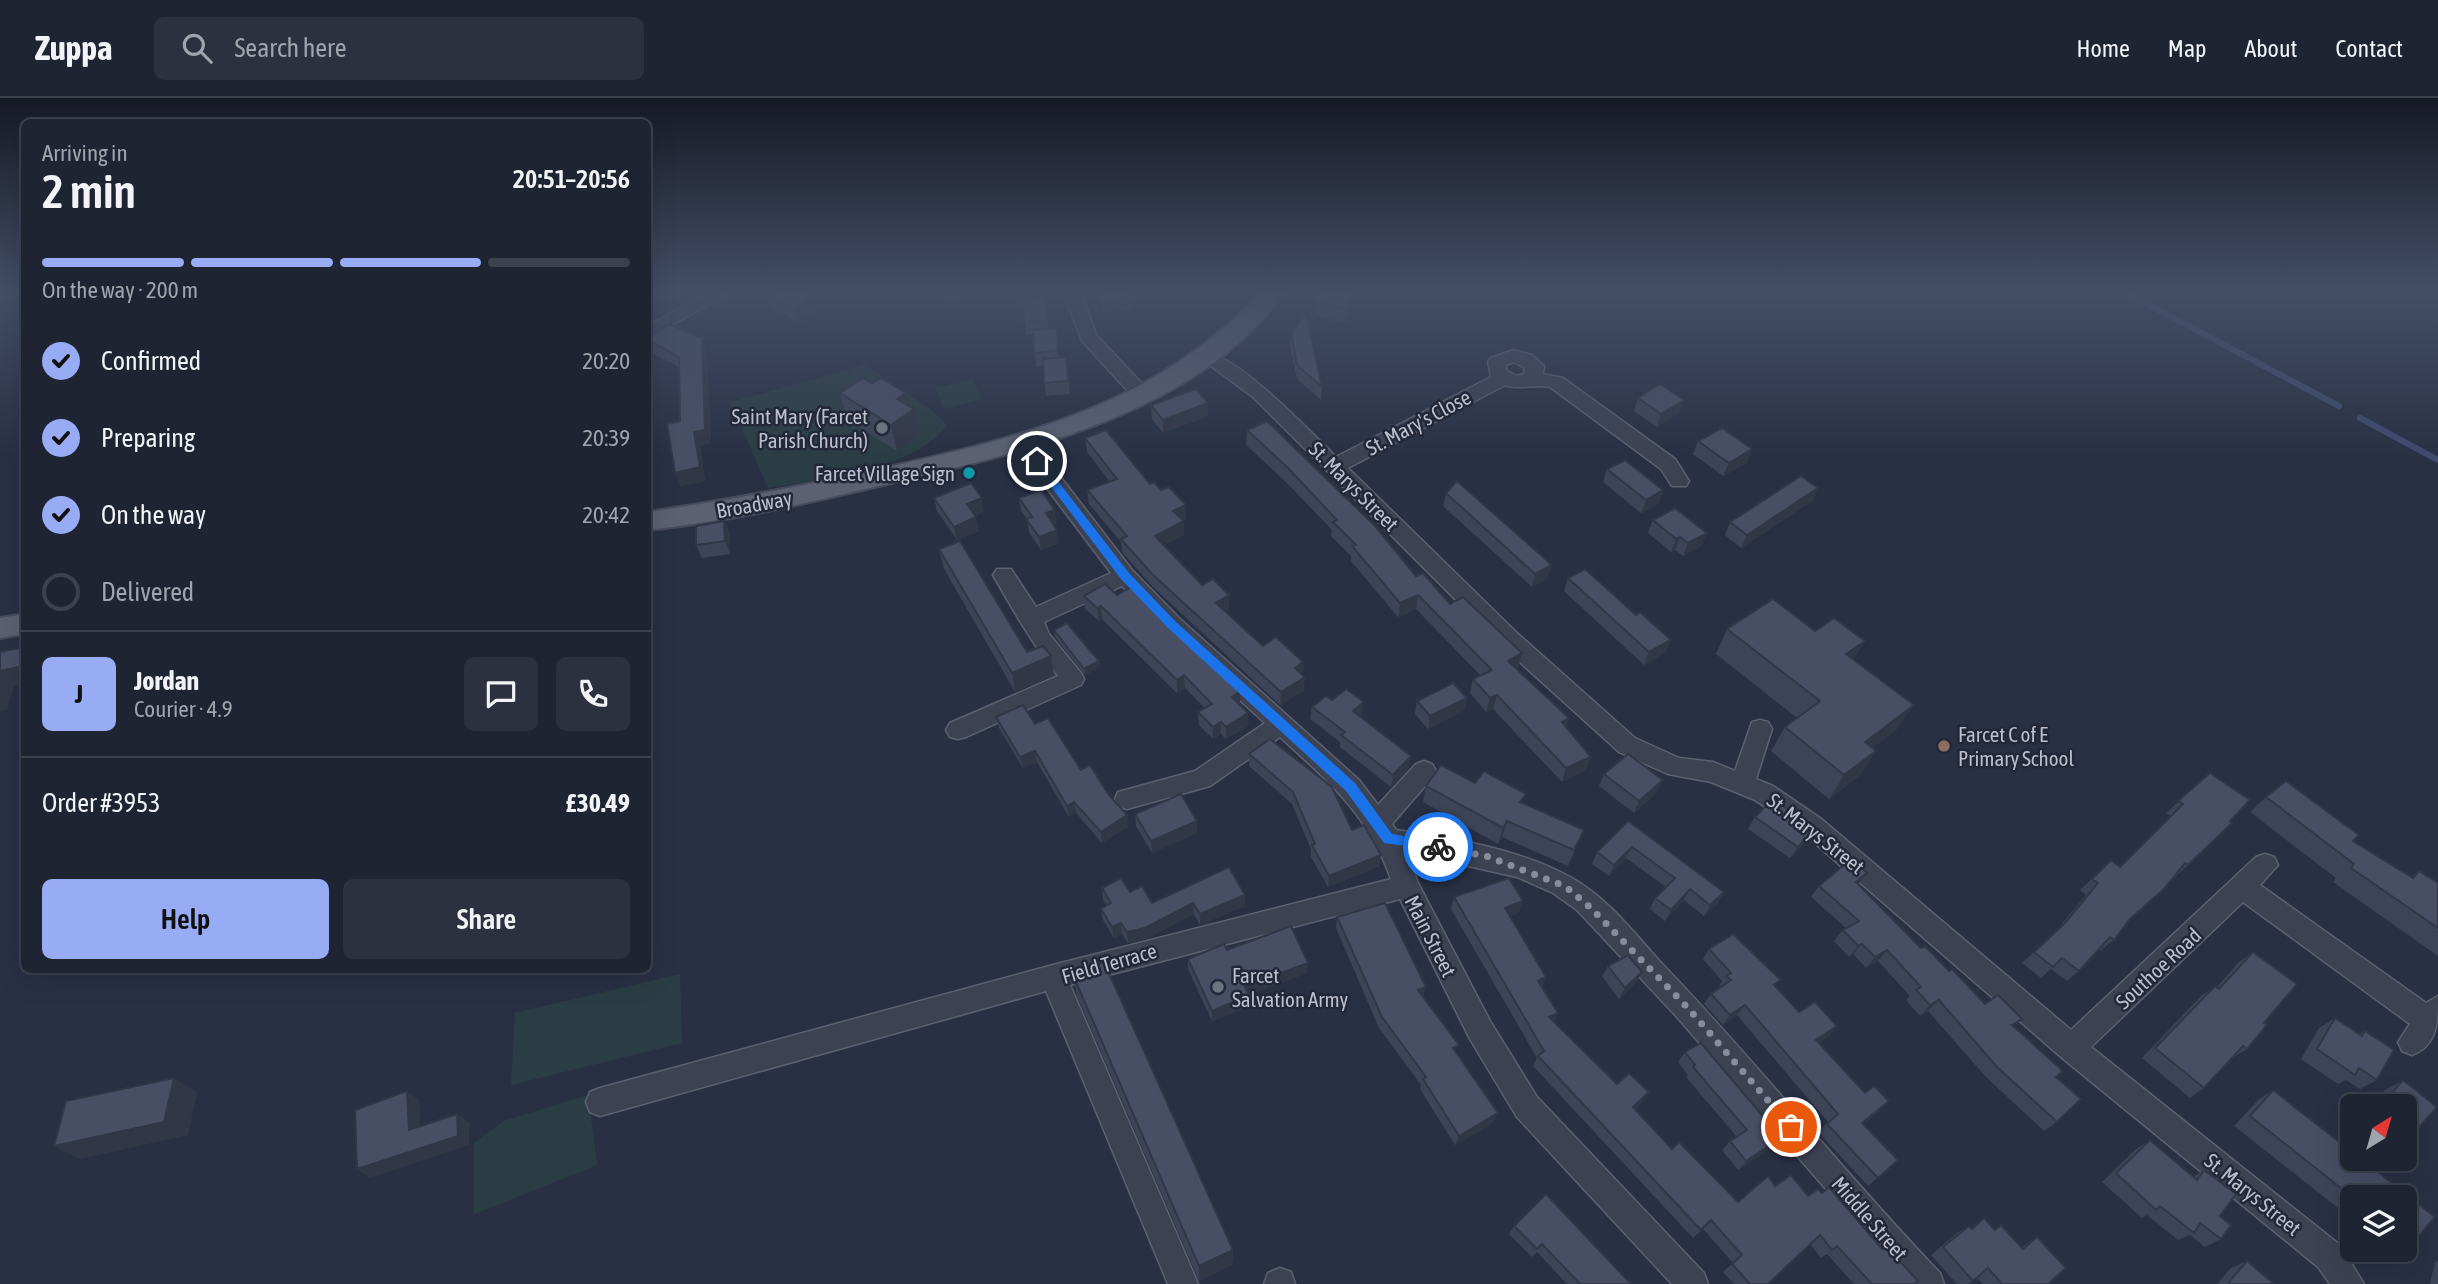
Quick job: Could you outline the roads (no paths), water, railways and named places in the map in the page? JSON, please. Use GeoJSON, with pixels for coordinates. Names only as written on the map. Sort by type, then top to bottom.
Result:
{"type":"FeatureCollection","features":[{"type":"Feature","properties":{"kind":"main road","name":"Broadway"},"geometry":{"type":"LineString","coordinates":[[651,521],[768,503],[1022,441],[1143,396],[1209,357],[1221,346]]}},
{"type":"Feature","properties":{"kind":"main road"},"geometry":{"type":"LineString","coordinates":[[0,628],[21,624]]}},
{"type":"Feature","properties":{"kind":"street"},"geometry":{"type":"LineString","coordinates":[[1097,346],[1143,396]]}},
{"type":"Feature","properties":{"kind":"street","name":"St. Mary's Close"},"geometry":{"type":"LineString","coordinates":[[1333,467],[1503,378],[1495,366],[1501,359],[1513,356],[1531,362],[1537,370],[1533,378],[1556,382],[1668,464],[1679,481]]}},
{"type":"Feature","properties":{"kind":"street","name":"St. Marys Street"},"geometry":{"type":"LineString","coordinates":[[1209,357],[1260,393],[1287,434],[1333,467],[1509,639],[1627,745],[1676,767],[1713,772],[1744,784],[1764,793],[1811,825],[2071,1048],[2329,1256],[2349,1284]]}},
{"type":"Feature","properties":{"kind":"street","name":"Main Street"},"geometry":{"type":"LineString","coordinates":[[1022,441],[1125,576],[1172,625],[1351,787],[1383,830],[1406,886],[1480,1030],[1527,1107],[1693,1284]]}},
{"type":"Feature","properties":{"kind":"street"},"geometry":{"type":"LineString","coordinates":[[958,730],[1073,679],[1040,638],[1032,618],[1004,575]]}},
{"type":"Feature","properties":{"kind":"street"},"geometry":{"type":"LineString","coordinates":[[1032,618],[1125,576]]}},
{"type":"Feature","properties":{"kind":"street"},"geometry":{"type":"LineString","coordinates":[[1127,799],[1202,779],[1281,724]]}},
{"type":"Feature","properties":{"kind":"street"},"geometry":{"type":"LineString","coordinates":[[1744,784],[1760,729]]}},
{"type":"Feature","properties":{"kind":"street"},"geometry":{"type":"LineString","coordinates":[[1383,830],[1424,771]]}},
{"type":"Feature","properties":{"kind":"street","name":"Middle Street"},"geometry":{"type":"LineString","coordinates":[[1383,830],[1486,856],[1530,870],[1565,886],[1591,908],[1687,1007],[1929,1284]]}},
{"type":"Feature","properties":{"kind":"street","name":"Southoe Road"},"geometry":{"type":"LineString","coordinates":[[2071,1048],[2265,865]]}},
{"type":"Feature","properties":{"kind":"street","name":"Field Terrace"},"geometry":{"type":"LineString","coordinates":[[1183,1284],[1053,977],[1406,886]]}},
{"type":"Feature","properties":{"kind":"street"},"geometry":{"type":"LineString","coordinates":[[2244,887],[2426,1024]]}},
{"type":"Feature","properties":{"kind":"street"},"geometry":{"type":"LineString","coordinates":[[600,1102],[1053,977]]}},
{"type":"Feature","properties":{"kind":"waterway"},"geometry":{"type":"LineString","coordinates":[[2227,346],[2339,406]]}},
{"type":"Feature","properties":{"kind":"waterway"},"geometry":{"type":"LineString","coordinates":[[2360,418],[2438,460]]}},
{"type":"Feature","properties":{"kind":"place","name":"Saint Mary (Farcet Parish Church)"},"geometry":{"type":"Point","coordinates":[882,428]}},
{"type":"Feature","properties":{"kind":"place","name":"Farcet Village Sign"},"geometry":{"type":"Point","coordinates":[969,473]}},
{"type":"Feature","properties":{"kind":"place","name":"Farcet C of E Primary School"},"geometry":{"type":"Point","coordinates":[1944,746]}},
{"type":"Feature","properties":{"kind":"place","name":"Farcet Salvation Army"},"geometry":{"type":"Point","coordinates":[1218,987]}}]}
